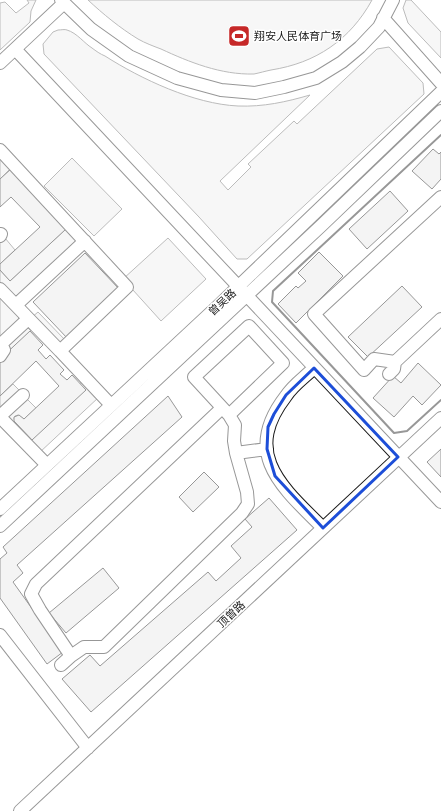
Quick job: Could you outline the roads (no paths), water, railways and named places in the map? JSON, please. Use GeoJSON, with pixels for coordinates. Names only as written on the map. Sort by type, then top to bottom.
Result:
{"type":"FeatureCollection","features":[{"type":"Feature","properties":{"kind":"street"},"geometry":{"type":"LineString","coordinates":[[0,63],[63,2],[91,29],[129,56],[177,78],[221,90],[255,93],[284,88],[316,78],[342,62],[360,48],[379,27],[393,0]]}},
{"type":"Feature","properties":{"kind":"street"},"geometry":{"type":"LineString","coordinates":[[383,18],[441,83]]}},
{"type":"Feature","properties":{"kind":"street"},"geometry":{"type":"LineString","coordinates":[[15,49],[441,502]]}},
{"type":"Feature","properties":{"kind":"street","name":"曾吴路"},"geometry":{"type":"LineString","coordinates":[[0,526],[242,291],[441,92]]}},
{"type":"Feature","properties":{"kind":"street","name":"曾吴路"},"geometry":{"type":"LineString","coordinates":[[0,509],[111,405],[242,291],[441,111]]}},
{"type":"Feature","properties":{"kind":"street"},"geometry":{"type":"LineString","coordinates":[[0,150],[127,287],[60,351]]}},
{"type":"Feature","properties":{"kind":"street"},"geometry":{"type":"LineString","coordinates":[[395,362],[374,359],[364,370],[314,314],[441,197]]}},
{"type":"Feature","properties":{"kind":"street"},"geometry":{"type":"LineString","coordinates":[[16,305],[85,241]]}},
{"type":"Feature","properties":{"kind":"street"},"geometry":{"type":"LineString","coordinates":[[0,289],[111,405]]}},
{"type":"Feature","properties":{"kind":"street"},"geometry":{"type":"LineString","coordinates":[[0,348],[28,319]]}},
{"type":"Feature","properties":{"kind":"street"},"geometry":{"type":"LineString","coordinates":[[389,374],[394,369],[395,362],[441,319]]}},
{"type":"Feature","properties":{"kind":"street"},"geometry":{"type":"LineString","coordinates":[[60,665],[70,656],[84,648],[104,647],[242,512],[248,504],[234,441],[235,425],[225,411],[194,377],[249,326],[283,363],[225,411],[36,584],[31,594],[70,656]]}},
{"type":"Feature","properties":{"kind":"street"},"geometry":{"type":"LineString","coordinates":[[314,368],[286,395],[274,414],[268,427],[266,438],[267,457],[275,476],[287,491],[323,528]]}},
{"type":"Feature","properties":{"kind":"street"},"geometry":{"type":"LineString","coordinates":[[23,395],[0,416],[47,465]]}},
{"type":"Feature","properties":{"kind":"street","name":"顶曾路"},"geometry":{"type":"LineString","coordinates":[[20,811],[441,418]]}},
{"type":"Feature","properties":{"kind":"street"},"geometry":{"type":"LineString","coordinates":[[236,453],[267,449]]}},
{"type":"Feature","properties":{"kind":"street"},"geometry":{"type":"LineString","coordinates":[[0,635],[88,748]]}},
{"type":"Feature","properties":{"kind":"place","name":"翔安人民体育广场"},"geometry":{"type":"Point","coordinates":[239,36]}}]}
